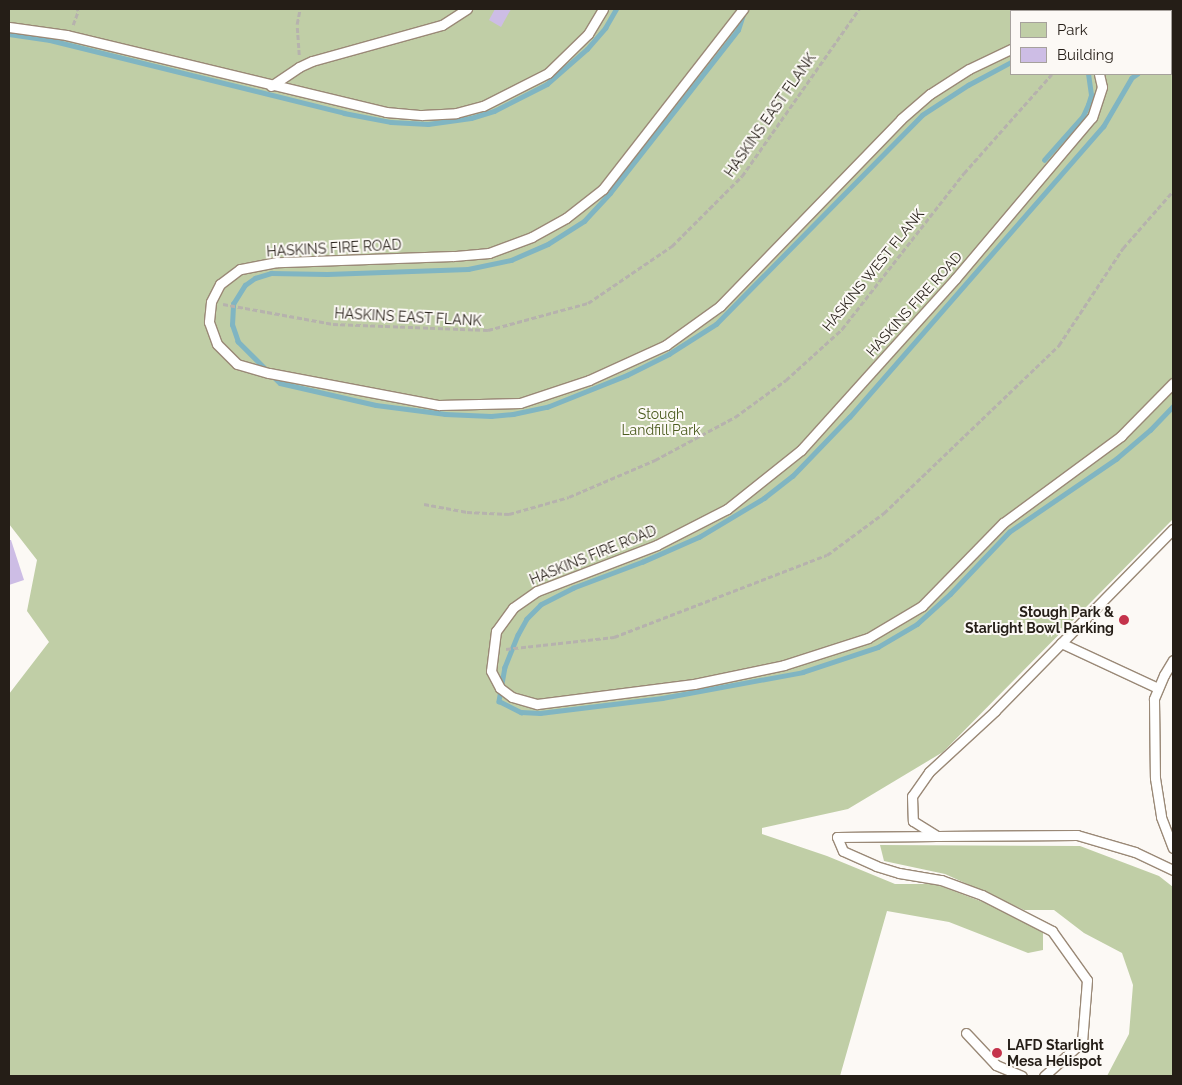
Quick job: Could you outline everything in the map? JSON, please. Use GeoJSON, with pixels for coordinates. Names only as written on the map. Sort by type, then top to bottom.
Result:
{"type":"FeatureCollection","features":[{"type":"Feature","properties":{"kind":"lane"},"geometry":{"type":"LineString","coordinates":[[271,86],[299,66],[442,25],[467,9]]}},
{"type":"Feature","properties":{"kind":"lane"},"geometry":{"type":"LineString","coordinates":[[9,27],[27,28],[71,36],[271,86],[386,112],[422,115],[456,113],[499,99],[548,73],[588,34],[603,9]]}},
{"type":"Feature","properties":{"kind":"lane","name":"HASKINS FIRE ROAD"},"geometry":{"type":"LineString","coordinates":[[211,302],[220,284],[240,270],[276,262],[489,253],[532,237],[566,218],[603,188],[743,9]]}},
{"type":"Feature","properties":{"kind":"lane"},"geometry":{"type":"LineString","coordinates":[[211,302],[209,322],[217,344],[237,364],[269,373],[439,405],[520,403],[590,380],[666,345],[720,306],[901,119],[938,89],[969,70],[1010,50]]}},
{"type":"Feature","properties":{"kind":"lane","name":"HASKINS FIRE ROAD"},"geometry":{"type":"LineString","coordinates":[[1099,75],[1102,87],[1092,117],[955,279],[801,450],[727,509],[656,545],[537,591],[513,608],[496,631],[492,650],[491,671],[500,688],[512,697],[537,704],[694,684],[784,665],[868,638],[922,606],[1003,523],[1121,436],[1173,383]]}},
{"type":"Feature","properties":{"kind":"lane"},"geometry":{"type":"LineString","coordinates":[[937,836],[913,821],[912,796],[929,772],[1061,643],[1173,529]]}},
{"type":"Feature","properties":{"kind":"lane"},"geometry":{"type":"LineString","coordinates":[[1166,536],[1173,544]]}},
{"type":"Feature","properties":{"kind":"lane"},"geometry":{"type":"LineString","coordinates":[[1061,643],[1158,688]]}},
{"type":"Feature","properties":{"kind":"lane"},"geometry":{"type":"LineString","coordinates":[[1172,843],[1161,817],[1155,778],[1154,699],[1173,660]]}},
{"type":"Feature","properties":{"kind":"lane"},"geometry":{"type":"LineString","coordinates":[[1044,1076],[1082,1042],[1087,980],[1052,931],[982,896],[941,880],[899,873],[876,866],[843,851],[837,837],[1077,835],[1135,852],[1173,870]]}},
{"type":"Feature","properties":{"kind":"lane"},"geometry":{"type":"LineString","coordinates":[[966,1033],[996,1065],[1022,1076]]}},
{"type":"Feature","properties":{"kind":"path"},"geometry":{"type":"LineString","coordinates":[[71,36],[77,9]]}},
{"type":"Feature","properties":{"kind":"path"},"geometry":{"type":"LineString","coordinates":[[299,66],[297,24],[300,9]]}},
{"type":"Feature","properties":{"kind":"path","name":"HASKINS EAST FLANK"},"geometry":{"type":"LineString","coordinates":[[211,302],[333,324],[488,330],[588,304],[672,246],[742,176],[859,9]]}},
{"type":"Feature","properties":{"kind":"path","name":"HASKINS WEST FLANK"},"geometry":{"type":"LineString","coordinates":[[424,504],[467,512],[509,514],[569,497],[655,460],[735,417],[786,380],[842,328],[964,173],[1051,75]]}},
{"type":"Feature","properties":{"kind":"path"},"geometry":{"type":"LineString","coordinates":[[492,650],[614,637],[827,554],[884,513],[1059,345],[1123,248],[1173,191]]}},
{"type":"Feature","properties":{"kind":"green space","name":"Stough Landfill Park"},"geometry":{"type":"Polygon","coordinates":[[[9,9],[1173,9],[1173,519],[943,752],[848,809],[762,828],[762,834],[827,856],[895,884],[935,884],[991,905],[1043,932],[1043,950],[1028,953],[949,922],[887,911],[840,1076],[9,1076],[9,694],[49,642],[27,611],[37,560],[9,524],[9,9]]]}},
{"type":"Feature","properties":{"kind":"green space"},"geometry":{"type":"Polygon","coordinates":[[[880,845],[1080,846],[1159,876],[1173,887],[1173,1076],[1107,1076],[1129,1034],[1133,985],[1122,953],[1084,933],[1054,910],[1024,910],[945,874],[884,861],[880,845]]]}},
{"type":"Feature","properties":{"kind":"building"},"geometry":{"type":"Polygon","coordinates":[[[495,9],[511,9],[501,27],[489,20],[495,9]]]}},
{"type":"Feature","properties":{"kind":"building"},"geometry":{"type":"Polygon","coordinates":[[[9,540],[11,540],[24,580],[9,585],[9,540]]]}},
{"type":"Feature","properties":{"kind":"waterway"},"geometry":{"type":"LineString","coordinates":[[9,34],[50,40],[344,113],[391,122],[428,124],[471,118],[494,111],[547,84],[587,49],[605,28],[616,9]]}},
{"type":"Feature","properties":{"kind":"waterway"},"geometry":{"type":"LineString","coordinates":[[266,370],[238,342],[232,325],[233,304],[245,285],[255,278],[271,273],[327,274],[468,269],[511,260],[548,244],[584,221],[610,193],[738,30],[744,11]]}},
{"type":"Feature","properties":{"kind":"waterway"},"geometry":{"type":"LineString","coordinates":[[1172,23],[1173,27]]}},
{"type":"Feature","properties":{"kind":"waterway"},"geometry":{"type":"LineString","coordinates":[[272,375],[280,383],[376,405],[445,414],[491,416],[513,414],[547,407],[627,375],[669,354],[716,324],[922,115],[968,85],[1010,63]]}},
{"type":"Feature","properties":{"kind":"waterway"},"geometry":{"type":"LineString","coordinates":[[1044,160],[1083,116],[1091,95],[1088,75]]}},
{"type":"Feature","properties":{"kind":"waterway"},"geometry":{"type":"LineString","coordinates":[[1136,75],[1132,78],[1104,126],[850,417],[793,476],[765,498],[700,537],[643,562],[574,588],[541,605],[527,619],[518,635],[505,667],[499,701],[521,712],[540,713],[662,698],[803,672],[878,647],[917,624],[950,594],[1009,532],[1116,459],[1150,430],[1173,406]]}},
{"type":"Feature","properties":{"kind":"place","name":"Stough Park & Starlight Bowl Parking"},"geometry":{"type":"Point","coordinates":[1124,620]}},
{"type":"Feature","properties":{"kind":"place","name":"LAFD Starlight Mesa Helispot"},"geometry":{"type":"Point","coordinates":[997,1053]}}]}
